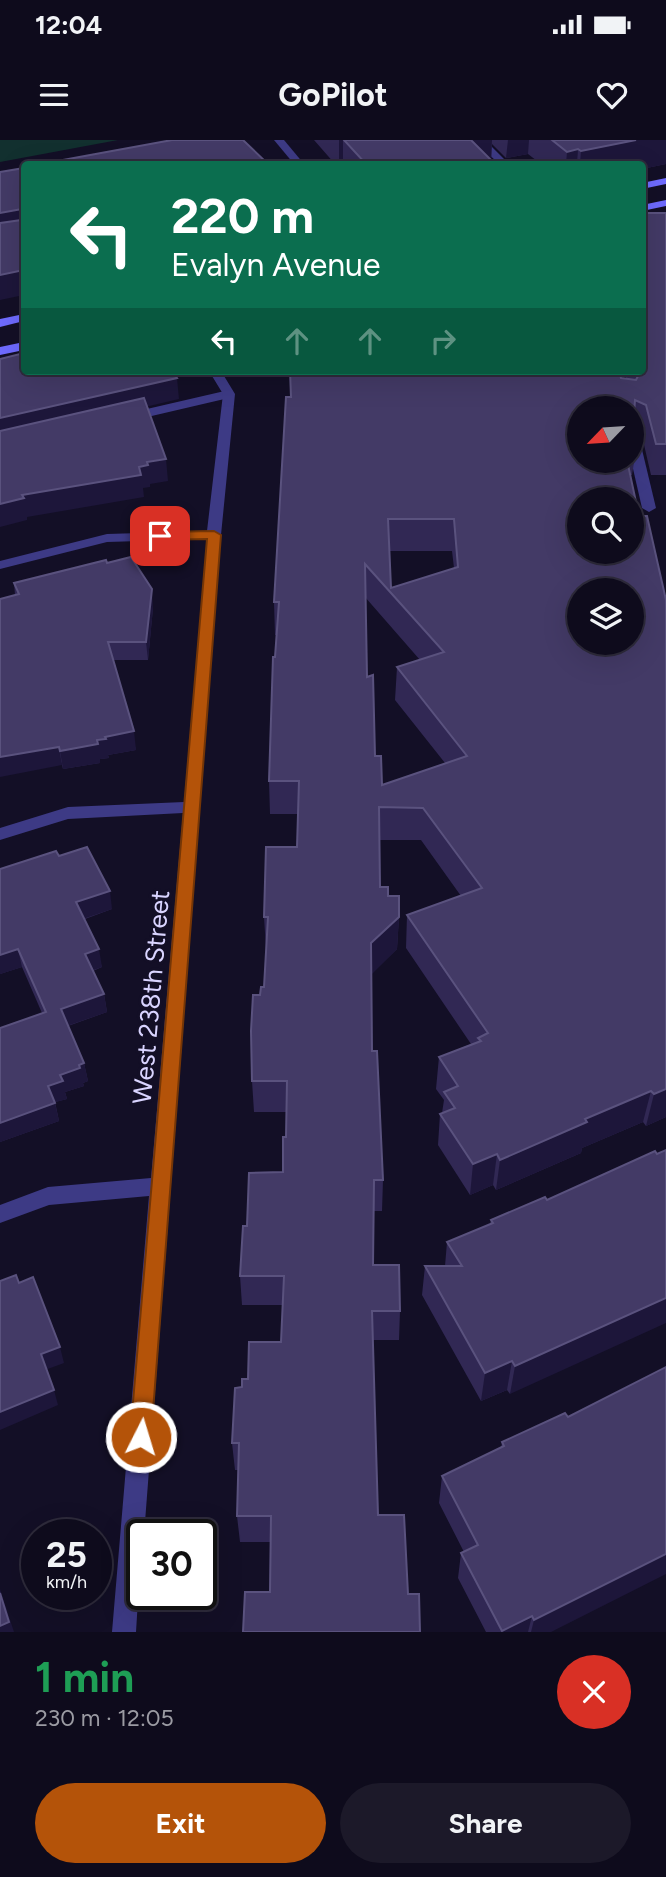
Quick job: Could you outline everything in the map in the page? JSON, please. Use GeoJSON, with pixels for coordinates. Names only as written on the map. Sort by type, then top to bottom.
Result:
{"type":"FeatureCollection","features":[{"type":"Feature","properties":{"kind":"main road"},"geometry":{"type":"LineString","coordinates":[[646,185],[666,181]]}},
{"type":"Feature","properties":{"kind":"main road"},"geometry":{"type":"LineString","coordinates":[[646,207],[666,203]]}},
{"type":"Feature","properties":{"kind":"main road"},"geometry":{"type":"LineString","coordinates":[[0,323],[21,319]]}},
{"type":"Feature","properties":{"kind":"main road"},"geometry":{"type":"LineString","coordinates":[[0,351],[21,347]]}},
{"type":"Feature","properties":{"kind":"street"},"geometry":{"type":"LineString","coordinates":[[279,140],[296,161]]}},
{"type":"Feature","properties":{"kind":"street"},"geometry":{"type":"LineString","coordinates":[[479,140],[501,161]]}},
{"type":"Feature","properties":{"kind":"street"},"geometry":{"type":"LineString","coordinates":[[108,422],[229,394],[217,375]]}},
{"type":"Feature","properties":{"kind":"street","name":"West 238th Street"},"geometry":{"type":"LineString","coordinates":[[124,1632],[214,535],[229,394]]}},
{"type":"Feature","properties":{"kind":"street"},"geometry":{"type":"LineString","coordinates":[[641,473],[649,508]]}},
{"type":"Feature","properties":{"kind":"street"},"geometry":{"type":"LineString","coordinates":[[0,565],[107,538],[214,535]]}},
{"type":"Feature","properties":{"kind":"street"},"geometry":{"type":"LineString","coordinates":[[0,834],[68,813],[192,807]]}},
{"type":"Feature","properties":{"kind":"street"},"geometry":{"type":"LineString","coordinates":[[0,1214],[48,1196],[162,1186]]}},
{"type":"Feature","properties":{"kind":"green space"},"geometry":{"type":"Polygon","coordinates":[[[0,140],[118,140],[0,162],[0,140]]]}},
{"type":"Feature","properties":{"kind":"building"},"geometry":{"type":"Polygon","coordinates":[[[172,140],[243,140],[265,161],[57,161],[172,140]]]}},
{"type":"Feature","properties":{"kind":"building"},"geometry":{"type":"Polygon","coordinates":[[[344,140],[471,140],[491,160],[484,161],[363,161],[344,140]]]}},
{"type":"Feature","properties":{"kind":"building"},"geometry":{"type":"Polygon","coordinates":[[[552,140],[636,140],[567,152],[552,140]]]}},
{"type":"Feature","properties":{"kind":"building"},"geometry":{"type":"Polygon","coordinates":[[[21,168],[21,209],[0,213],[0,172],[21,168]]]}},
{"type":"Feature","properties":{"kind":"building"},"geometry":{"type":"Polygon","coordinates":[[[646,213],[666,213],[666,444],[656,444],[644,396],[567,396],[567,473],[630,473],[633,487],[567,487],[567,564],[644,564],[644,516],[647,516],[666,600],[666,1089],[654,1094],[651,1091],[585,1119],[587,1122],[500,1160],[497,1154],[473,1164],[440,1114],[455,1108],[444,1092],[458,1086],[439,1057],[481,1041],[478,1038],[488,1033],[407,915],[482,888],[423,808],[379,807],[380,887],[388,887],[388,896],[399,896],[399,917],[371,943],[372,1051],[377,1051],[383,1180],[374,1180],[373,1265],[399,1265],[400,1311],[372,1311],[378,1515],[404,1515],[408,1594],[419,1594],[420,1632],[243,1632],[245,1592],[270,1592],[271,1516],[237,1516],[239,1443],[232,1443],[235,1388],[242,1387],[242,1379],[248,1379],[249,1342],[281,1342],[284,1276],[240,1276],[243,1226],[247,1226],[249,1173],[283,1172],[283,1137],[286,1137],[287,1081],[252,1081],[251,1031],[253,995],[260,995],[261,987],[264,987],[268,917],[264,917],[266,847],[297,847],[299,781],[269,781],[273,657],[279,602],[274,602],[286,397],[291,397],[290,375],[620,375],[621,378],[636,380],[638,375],[646,375],[646,213]],[[388,519],[391,588],[458,567],[454,519],[388,519]],[[365,564],[367,677],[373,675],[375,756],[381,756],[382,785],[467,756],[397,667],[444,652],[365,564]]]}},
{"type":"Feature","properties":{"kind":"building"},"geometry":{"type":"Polygon","coordinates":[[[21,220],[21,271],[0,275],[0,223],[21,220]]]}},
{"type":"Feature","properties":{"kind":"building"},"geometry":{"type":"Polygon","coordinates":[[[21,354],[21,375],[175,375],[177,378],[0,418],[0,359],[21,354]]]}},
{"type":"Feature","properties":{"kind":"building"},"geometry":{"type":"Polygon","coordinates":[[[144,398],[166,459],[147,462],[148,465],[139,467],[141,475],[22,495],[24,498],[0,504],[0,431],[144,398]]]}},
{"type":"Feature","properties":{"kind":"building"},"geometry":{"type":"Polygon","coordinates":[[[131,557],[152,589],[146,642],[108,642],[134,731],[105,737],[106,739],[97,740],[98,744],[60,751],[59,747],[0,757],[0,599],[19,594],[14,583],[106,560],[107,563],[131,557]]]}},
{"type":"Feature","properties":{"kind":"building"},"geometry":{"type":"Polygon","coordinates":[[[87,847],[110,891],[76,902],[99,949],[85,954],[104,994],[61,1009],[84,1063],[79,1065],[80,1068],[60,1075],[63,1081],[48,1086],[55,1103],[0,1123],[0,1028],[46,1012],[18,949],[0,955],[0,869],[56,851],[59,856],[87,847]]]}},
{"type":"Feature","properties":{"kind":"building"},"geometry":{"type":"Polygon","coordinates":[[[666,1150],[666,1298],[515,1366],[512,1361],[485,1373],[425,1266],[462,1266],[447,1242],[545,1197],[547,1200],[655,1151],[657,1154],[666,1150]]]}},
{"type":"Feature","properties":{"kind":"building"},"geometry":{"type":"Polygon","coordinates":[[[16,1275],[19,1283],[33,1277],[60,1347],[41,1354],[54,1390],[0,1412],[0,1281],[16,1275]]]}},
{"type":"Feature","properties":{"kind":"building"},"geometry":{"type":"Polygon","coordinates":[[[666,1367],[666,1554],[534,1620],[532,1616],[502,1631],[461,1553],[478,1545],[442,1476],[504,1446],[502,1442],[565,1413],[568,1417],[666,1367]]]}},
{"type":"Feature","properties":{"kind":"building"},"geometry":{"type":"Polygon","coordinates":[[[0,1593],[9,1622],[0,1626],[0,1593]]]}},
{"type":"Feature","properties":{"kind":"route"},"geometry":{"type":"LineString","coordinates":[[141,1437],[214,535],[160,536]]}}]}
